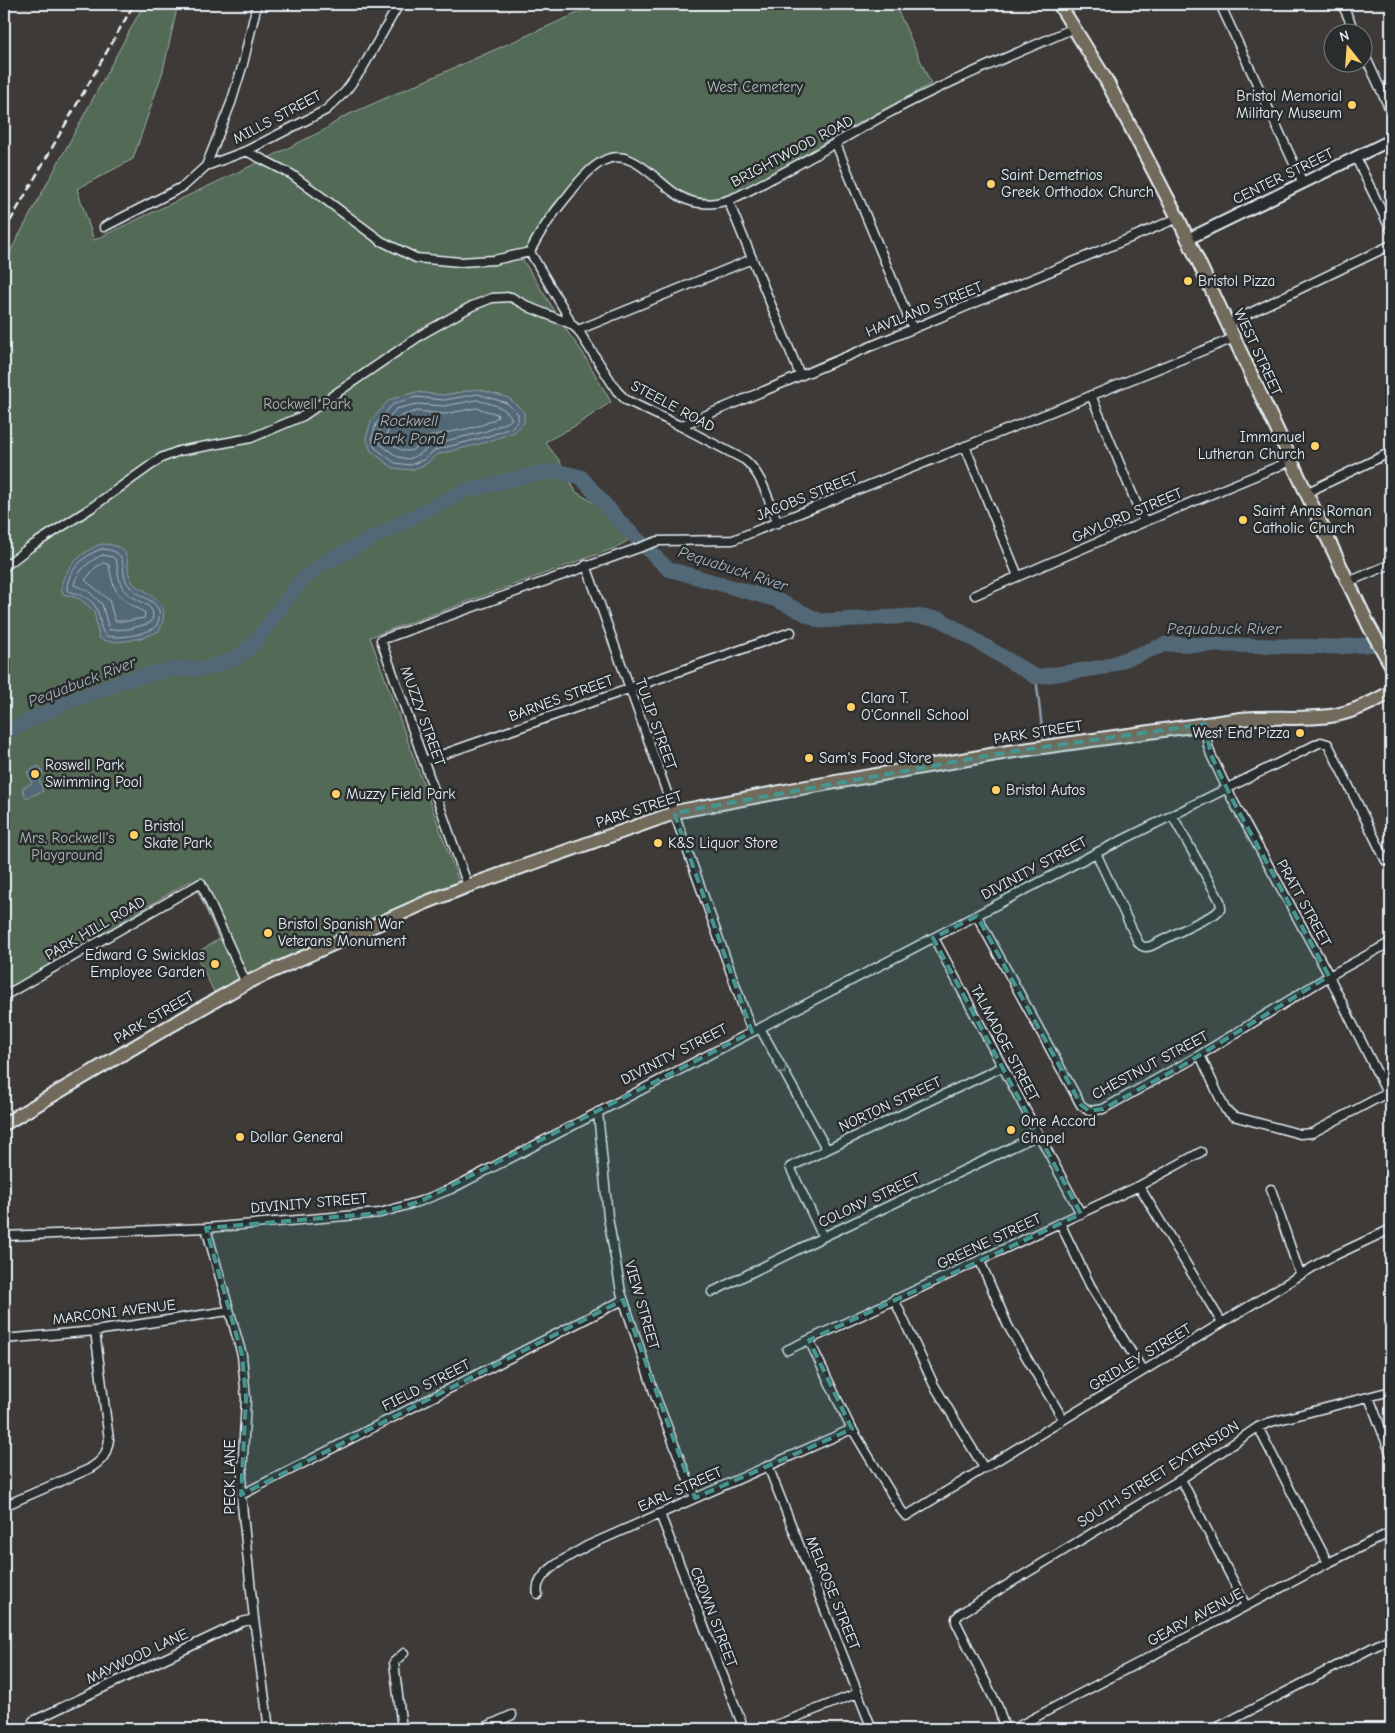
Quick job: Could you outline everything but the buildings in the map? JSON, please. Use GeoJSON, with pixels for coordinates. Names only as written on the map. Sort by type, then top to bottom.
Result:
{"type":"FeatureCollection","features":[{"type":"Feature","properties":{"kind":"main road","name":"WEST STREET"},"geometry":{"type":"LineString","coordinates":[[1059,4],[1106,80],[1178,218],[1348,582],[1391,665]]}},
{"type":"Feature","properties":{"kind":"main road","name":"PARK STREET"},"geometry":{"type":"LineString","coordinates":[[4,1124],[246,983],[427,902],[674,813],[782,791],[1008,752],[1259,717],[1316,717],[1342,714],[1364,706],[1391,692]]}},
{"type":"Feature","properties":{"kind":"street"},"geometry":{"type":"LineString","coordinates":[[104,227],[184,186],[206,166],[231,102],[243,64],[257,4]]}},
{"type":"Feature","properties":{"kind":"street","name":"MILLS STREET"},"geometry":{"type":"LineString","coordinates":[[206,166],[246,151],[326,110],[345,92],[362,69],[399,4]]}},
{"type":"Feature","properties":{"kind":"street"},"geometry":{"type":"LineString","coordinates":[[1220,4],[1303,183]]}},
{"type":"Feature","properties":{"kind":"street"},"geometry":{"type":"LineString","coordinates":[[1342,4],[1350,22]]}},
{"type":"Feature","properties":{"kind":"street","name":"BRIGHTWOOD ROAD"},"geometry":{"type":"LineString","coordinates":[[530,252],[546,225],[576,185],[588,173],[609,159],[629,159],[680,196],[692,202],[704,204],[728,200],[791,169],[934,90],[1074,28]]}},
{"type":"Feature","properties":{"kind":"street"},"geometry":{"type":"LineString","coordinates":[[1372,71],[1391,112]]}},
{"type":"Feature","properties":{"kind":"street","name":"CENTER STREET"},"geometry":{"type":"LineString","coordinates":[[1188,239],[1391,140]]}},
{"type":"Feature","properties":{"kind":"street"},"geometry":{"type":"LineString","coordinates":[[836,144],[913,329]]}},
{"type":"Feature","properties":{"kind":"street"},"geometry":{"type":"LineString","coordinates":[[246,151],[291,174],[381,241],[416,258],[460,262],[494,260],[530,252]]}},
{"type":"Feature","properties":{"kind":"street"},"geometry":{"type":"LineString","coordinates":[[1356,158],[1391,230]]}},
{"type":"Feature","properties":{"kind":"street"},"geometry":{"type":"LineString","coordinates":[[728,200],[800,375]]}},
{"type":"Feature","properties":{"kind":"street","name":"HAVILAND STREET"},"geometry":{"type":"LineString","coordinates":[[680,426],[1178,218]]}},
{"type":"Feature","properties":{"kind":"street"},"geometry":{"type":"LineString","coordinates":[[1228,324],[1391,245]]}},
{"type":"Feature","properties":{"kind":"street","name":"STEELE ROAD"},"geometry":{"type":"LineString","coordinates":[[530,252],[571,324],[578,330],[617,391],[626,400],[640,408],[680,426],[745,460],[752,466],[762,485],[778,523]]}},
{"type":"Feature","properties":{"kind":"street"},"geometry":{"type":"LineString","coordinates":[[578,330],[752,259]]}},
{"type":"Feature","properties":{"kind":"street"},"geometry":{"type":"LineString","coordinates":[[4,567],[30,547],[161,458],[179,451],[251,438],[303,416],[424,333],[472,306],[492,298],[511,297],[530,308],[571,324]]}},
{"type":"Feature","properties":{"kind":"street","name":"JACOBS STREET"},"geometry":{"type":"LineString","coordinates":[[381,640],[658,541],[734,540],[1234,338]]}},
{"type":"Feature","properties":{"kind":"street"},"geometry":{"type":"LineString","coordinates":[[1091,395],[1144,522]]}},
{"type":"Feature","properties":{"kind":"street"},"geometry":{"type":"LineString","coordinates":[[964,446],[1018,576]]}},
{"type":"Feature","properties":{"kind":"street"},"geometry":{"type":"LineString","coordinates":[[1306,493],[1391,452]]}},
{"type":"Feature","properties":{"kind":"street","name":"GAYLORD STREET"},"geometry":{"type":"LineString","coordinates":[[975,595],[1291,461]]}},
{"type":"Feature","properties":{"kind":"street"},"geometry":{"type":"LineString","coordinates":[[1348,582],[1391,564]]}},
{"type":"Feature","properties":{"kind":"street","name":"TULIP STREET"},"geometry":{"type":"LineString","coordinates":[[586,566],[752,1032]]}},
{"type":"Feature","properties":{"kind":"street","name":"BARNES STREET"},"geometry":{"type":"LineString","coordinates":[[424,761],[792,632]]}},
{"type":"Feature","properties":{"kind":"street","name":"MUZZY STREET"},"geometry":{"type":"LineString","coordinates":[[381,640],[468,886]]}},
{"type":"Feature","properties":{"kind":"street","name":"PRATT STREET"},"geometry":{"type":"LineString","coordinates":[[1205,724],[1208,746],[1227,788],[1329,976],[1389,1092]]}},
{"type":"Feature","properties":{"kind":"street","name":"DIVINITY STREET"},"geometry":{"type":"LineString","coordinates":[[4,1236],[206,1228],[380,1213],[421,1201],[451,1189],[1096,853],[1321,742],[1328,744],[1386,861]]}},
{"type":"Feature","properties":{"kind":"street"},"geometry":{"type":"LineString","coordinates":[[1096,853],[1138,942],[1142,946],[1151,946],[1215,914],[1221,908],[1220,901],[1172,815]]}},
{"type":"Feature","properties":{"kind":"street","name":"PARK HILL ROAD"},"geometry":{"type":"LineString","coordinates":[[4,996],[201,884],[246,983]]}},
{"type":"Feature","properties":{"kind":"street","name":"CHESTNUT STREET"},"geometry":{"type":"LineString","coordinates":[[977,916],[1081,1105],[1089,1111],[1103,1109],[1200,1055],[1329,976],[1391,942]]}},
{"type":"Feature","properties":{"kind":"street","name":"TALMADGE STREET"},"geometry":{"type":"LineString","coordinates":[[934,938],[1081,1214]]}},
{"type":"Feature","properties":{"kind":"street"},"geometry":{"type":"LineString","coordinates":[[760,1028],[826,1148]]}},
{"type":"Feature","properties":{"kind":"street"},"geometry":{"type":"LineString","coordinates":[[1200,1055],[1225,1109],[1234,1116],[1300,1134],[1312,1133],[1389,1092]]}},
{"type":"Feature","properties":{"kind":"street","name":"NORTON STREET"},"geometry":{"type":"LineString","coordinates":[[823,1237],[790,1167],[826,1148],[1002,1067]]}},
{"type":"Feature","properties":{"kind":"street","name":"VIEW STREET"},"geometry":{"type":"LineString","coordinates":[[598,1112],[609,1226],[623,1300],[656,1398],[695,1498]]}},
{"type":"Feature","properties":{"kind":"street","name":"COLONY STREET"},"geometry":{"type":"LineString","coordinates":[[712,1292],[823,1237],[1038,1136]]}},
{"type":"Feature","properties":{"kind":"street","name":"GREENE STREET"},"geometry":{"type":"LineString","coordinates":[[787,1350],[1081,1214],[1139,1186],[1201,1152]]}},
{"type":"Feature","properties":{"kind":"street"},"geometry":{"type":"LineString","coordinates":[[1139,1186],[1222,1323]]}},
{"type":"Feature","properties":{"kind":"street"},"geometry":{"type":"LineString","coordinates":[[1271,1188],[1301,1274]]}},
{"type":"Feature","properties":{"kind":"street"},"geometry":{"type":"LineString","coordinates":[[1060,1223],[1090,1285],[1142,1372]]}},
{"type":"Feature","properties":{"kind":"street","name":"PECK LANE"},"geometry":{"type":"LineString","coordinates":[[206,1228],[242,1355],[246,1399],[241,1495],[254,1619],[269,1729]]}},
{"type":"Feature","properties":{"kind":"street","name":"GRIDLEY STREET"},"geometry":{"type":"LineString","coordinates":[[852,1429],[900,1510],[906,1516],[1301,1274],[1323,1261],[1391,1229]]}},
{"type":"Feature","properties":{"kind":"street"},"geometry":{"type":"LineString","coordinates":[[980,1261],[1008,1326],[1063,1419]]}},
{"type":"Feature","properties":{"kind":"street"},"geometry":{"type":"LineString","coordinates":[[894,1299],[934,1385],[984,1468]]}},
{"type":"Feature","properties":{"kind":"street","name":"FIELD STREET"},"geometry":{"type":"LineString","coordinates":[[241,1495],[623,1300]]}},
{"type":"Feature","properties":{"kind":"street","name":"MARCONI AVENUE"},"geometry":{"type":"LineString","coordinates":[[4,1339],[95,1330],[228,1311]]}},
{"type":"Feature","properties":{"kind":"street"},"geometry":{"type":"LineString","coordinates":[[4,1506],[89,1469],[99,1463],[106,1455],[109,1440],[95,1330]]}},
{"type":"Feature","properties":{"kind":"street"},"geometry":{"type":"LineString","coordinates":[[809,1340],[852,1429]]}},
{"type":"Feature","properties":{"kind":"street","name":"SOUTH STREET EXTENSION"},"geometry":{"type":"LineString","coordinates":[[1006,1729],[998,1707],[957,1626],[956,1618],[967,1608],[1181,1479],[1258,1427],[1391,1391]]}},
{"type":"Feature","properties":{"kind":"street"},"geometry":{"type":"LineString","coordinates":[[1370,1397],[1391,1455]]}},
{"type":"Feature","properties":{"kind":"street"},"geometry":{"type":"LineString","coordinates":[[1258,1427],[1328,1563]]}},
{"type":"Feature","properties":{"kind":"street","name":"EARL STREET"},"geometry":{"type":"LineString","coordinates":[[538,1594],[539,1581],[557,1564],[587,1546],[852,1429]]}},
{"type":"Feature","properties":{"kind":"street","name":"MELROSE STREET"},"geometry":{"type":"LineString","coordinates":[[768,1466],[872,1729]]}},
{"type":"Feature","properties":{"kind":"street"},"geometry":{"type":"LineString","coordinates":[[1181,1479],[1246,1606]]}},
{"type":"Feature","properties":{"kind":"street","name":"CROWN STREET"},"geometry":{"type":"LineString","coordinates":[[660,1514],[744,1729]]}},
{"type":"Feature","properties":{"kind":"street","name":"GEARY AVENUE"},"geometry":{"type":"LineString","coordinates":[[1013,1729],[1328,1563],[1391,1532]]}},
{"type":"Feature","properties":{"kind":"street","name":"MAYWOOD LANE"},"geometry":{"type":"LineString","coordinates":[[33,1721],[242,1622],[254,1619]]}},
{"type":"Feature","properties":{"kind":"street"},"geometry":{"type":"LineString","coordinates":[[1214,1729],[1391,1638]]}},
{"type":"Feature","properties":{"kind":"street"},"geometry":{"type":"LineString","coordinates":[[402,1729],[394,1662],[404,1653]]}},
{"type":"Feature","properties":{"kind":"street"},"geometry":{"type":"LineString","coordinates":[[766,1729],[858,1693]]}},
{"type":"Feature","properties":{"kind":"street"},"geometry":{"type":"LineString","coordinates":[[481,1729],[512,1715]]}},
{"type":"Feature","properties":{"kind":"highlighted area"},"geometry":{"type":"Polygon","coordinates":[[[1205,724],[1211,755],[1232,799],[1329,976],[1182,1066],[1103,1109],[1089,1111],[1081,1105],[977,916],[933,938],[1081,1214],[809,1340],[852,1429],[695,1498],[623,1300],[241,1495],[246,1399],[242,1355],[206,1228],[380,1213],[421,1201],[752,1032],[674,813],[1008,752],[1205,724]]]}},
{"type":"Feature","properties":{"kind":"green space","name":"Rockwell Park"},"geometry":{"type":"Polygon","coordinates":[[[144,4],[178,4],[163,71],[133,159],[77,189],[94,240],[272,156],[324,130],[343,117],[598,4],[895,4],[931,84],[840,133],[781,169],[737,191],[714,199],[696,197],[678,190],[634,158],[620,153],[604,156],[581,174],[547,212],[523,260],[581,350],[611,402],[575,426],[545,442],[559,460],[576,492],[616,516],[629,540],[615,548],[370,637],[458,879],[457,884],[215,994],[197,957],[198,952],[219,939],[199,894],[190,881],[4,993],[4,263],[144,4]]]}},
{"type":"Feature","properties":{"kind":"water","name":"Rockwell Park Pond"},"geometry":{"type":"Polygon","coordinates":[[[478,389],[509,398],[524,412],[524,423],[514,432],[487,442],[436,455],[426,464],[411,470],[393,468],[371,451],[366,438],[371,421],[389,400],[416,392],[443,395],[478,389]]]}},
{"type":"Feature","properties":{"kind":"water"},"geometry":{"type":"Polygon","coordinates":[[[102,544],[114,545],[125,553],[128,572],[134,584],[151,594],[160,603],[164,617],[159,631],[120,642],[105,641],[99,638],[94,611],[80,599],[63,594],[63,579],[73,563],[88,551],[102,544]]]}},
{"type":"Feature","properties":{"kind":"water"},"geometry":{"type":"Polygon","coordinates":[[[39,766],[43,774],[38,777],[43,791],[26,798],[22,788],[32,783],[27,772],[39,766]]]}},
{"type":"Feature","properties":{"kind":"waterway","name":"Pequabuck River"},"geometry":{"type":"LineString","coordinates":[[4,733],[65,703],[127,680],[167,670],[208,668],[238,657],[253,644],[303,578],[324,563],[464,491],[529,475],[556,471],[581,477],[620,522],[668,569],[777,600],[820,621],[913,616],[940,619],[1036,677],[1105,667],[1166,644],[1338,647],[1391,643]]}},
{"type":"Feature","properties":{"kind":"waterway"},"geometry":{"type":"LineString","coordinates":[[1036,677],[1043,737]]}},
{"type":"Feature","properties":{"kind":"railway"},"geometry":{"type":"LineString","coordinates":[[4,232],[134,4]]}},
{"type":"Feature","properties":{"kind":"place","name":"Bristol Memorial Military Museum"},"geometry":{"type":"Point","coordinates":[1352,105]}},
{"type":"Feature","properties":{"kind":"place","name":"Saint Demetrios Greek Orthodox Church"},"geometry":{"type":"Point","coordinates":[991,184]}},
{"type":"Feature","properties":{"kind":"place","name":"Bristol Pizza"},"geometry":{"type":"Point","coordinates":[1188,281]}},
{"type":"Feature","properties":{"kind":"place","name":"Immanuel Lutheran Church"},"geometry":{"type":"Point","coordinates":[1315,446]}},
{"type":"Feature","properties":{"kind":"place","name":"Saint Anns Roman Catholic Church"},"geometry":{"type":"Point","coordinates":[1243,520]}},
{"type":"Feature","properties":{"kind":"place","name":"Clara T. O'Connell School"},"geometry":{"type":"Point","coordinates":[851,707]}},
{"type":"Feature","properties":{"kind":"place","name":"West End Pizza"},"geometry":{"type":"Point","coordinates":[1300,733]}},
{"type":"Feature","properties":{"kind":"place","name":"Sam's Food Store"},"geometry":{"type":"Point","coordinates":[809,758]}},
{"type":"Feature","properties":{"kind":"place","name":"Roswell Park Swimming Pool"},"geometry":{"type":"Point","coordinates":[35,774]}},
{"type":"Feature","properties":{"kind":"place","name":"Bristol Autos"},"geometry":{"type":"Point","coordinates":[996,790]}},
{"type":"Feature","properties":{"kind":"place","name":"Muzzy Field Park"},"geometry":{"type":"Point","coordinates":[336,794]}},
{"type":"Feature","properties":{"kind":"place","name":"Bristol Skate Park"},"geometry":{"type":"Point","coordinates":[134,835]}},
{"type":"Feature","properties":{"kind":"place","name":"K&S Liquor Store"},"geometry":{"type":"Point","coordinates":[658,843]}},
{"type":"Feature","properties":{"kind":"place","name":"Bristol Spanish War Veterans Monument"},"geometry":{"type":"Point","coordinates":[268,933]}},
{"type":"Feature","properties":{"kind":"place","name":"Edward G Swicklas Employee Garden"},"geometry":{"type":"Point","coordinates":[215,964]}},
{"type":"Feature","properties":{"kind":"place","name":"One Accord Chapel"},"geometry":{"type":"Point","coordinates":[1011,1130]}},
{"type":"Feature","properties":{"kind":"place","name":"Dollar General"},"geometry":{"type":"Point","coordinates":[240,1137]}},
{"type":"Feature","properties":{"kind":"park label","name":"West Cemetery"},"geometry":{"type":"Point","coordinates":[755,87]}},
{"type":"Feature","properties":{"kind":"park label","name":"Mrs. Rockwell's Playground"},"geometry":{"type":"Point","coordinates":[67,846]}}]}
